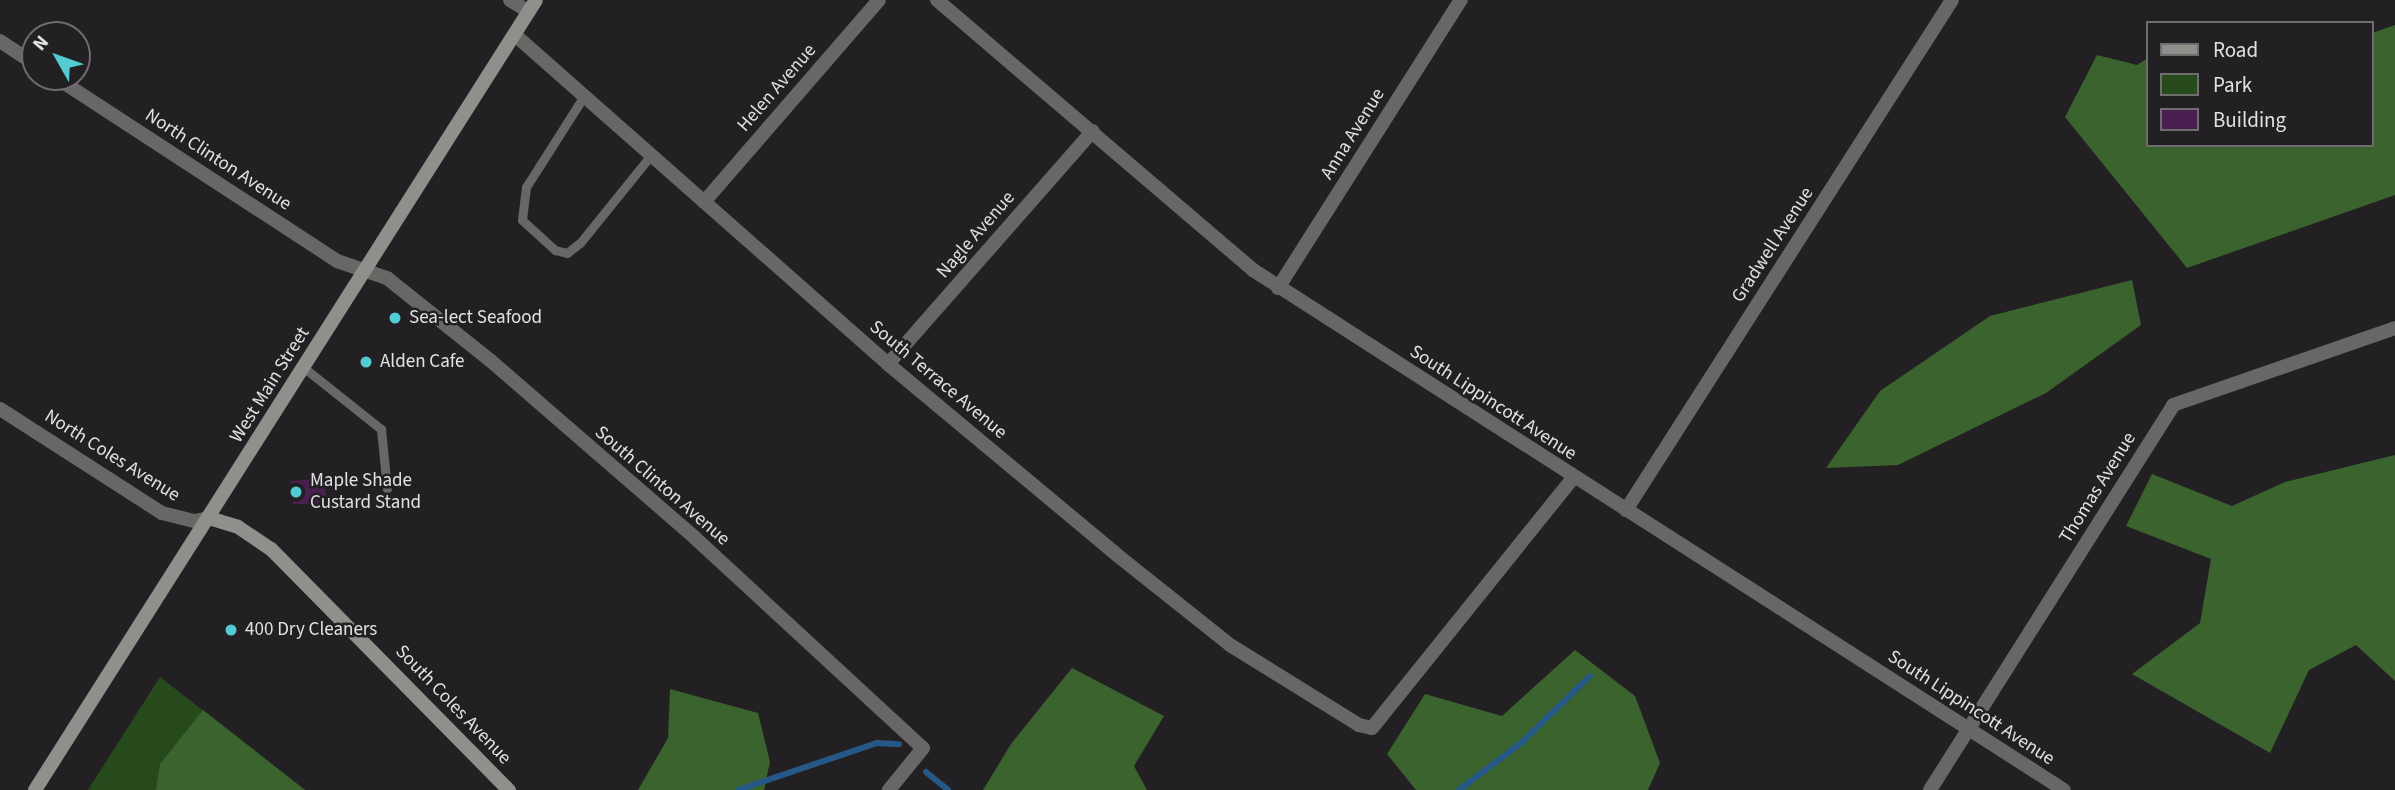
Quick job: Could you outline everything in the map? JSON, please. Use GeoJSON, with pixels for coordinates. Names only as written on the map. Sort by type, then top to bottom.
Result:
{"type":"FeatureCollection","features":[{"type":"Feature","properties":{"kind":"main road","name":"West Main Street"},"geometry":{"type":"LineString","coordinates":[[35,790],[533,6]]}},
{"type":"Feature","properties":{"kind":"main road","name":"South Coles Avenue"},"geometry":{"type":"LineString","coordinates":[[209,517],[238,527],[271,549],[509,790]]}},
{"type":"Feature","properties":{"kind":"street"},"geometry":{"type":"LineString","coordinates":[[510,0],[533,6]]}},
{"type":"Feature","properties":{"kind":"street","name":"Helen Avenue"},"geometry":{"type":"LineString","coordinates":[[704,202],[879,0]]}},
{"type":"Feature","properties":{"kind":"street","name":"South Lippincott Avenue"},"geometry":{"type":"LineString","coordinates":[[937,0],[1093,131],[1195,223],[1278,288],[2064,790]]}},
{"type":"Feature","properties":{"kind":"street"},"geometry":{"type":"LineString","coordinates":[[953,14],[962,0]]}},
{"type":"Feature","properties":{"kind":"street","name":"Anna Avenue"},"geometry":{"type":"LineString","coordinates":[[1278,288],[1461,0]]}},
{"type":"Feature","properties":{"kind":"street","name":"Gradwell Avenue"},"geometry":{"type":"LineString","coordinates":[[1626,510],[1952,0]]}},
{"type":"Feature","properties":{"kind":"street","name":"South Terrace Avenue"},"geometry":{"type":"LineString","coordinates":[[514,35],[888,365],[1230,645],[1359,725],[1372,728],[1574,477]]}},
{"type":"Feature","properties":{"kind":"street"},"geometry":{"type":"LineString","coordinates":[[0,41],[21,55]]}},
{"type":"Feature","properties":{"kind":"street","name":"North Clinton Avenue"},"geometry":{"type":"LineString","coordinates":[[76,91],[337,261],[363,270]]}},
{"type":"Feature","properties":{"kind":"street","name":"Nagle Avenue"},"geometry":{"type":"LineString","coordinates":[[888,365],[1093,131]]}},
{"type":"Feature","properties":{"kind":"street","name":"South Clinton Avenue"},"geometry":{"type":"LineString","coordinates":[[363,270],[387,278],[491,361],[694,537],[923,748],[888,790]]}},
{"type":"Feature","properties":{"kind":"street","name":"Thomas Avenue"},"geometry":{"type":"LineString","coordinates":[[1930,790],[2173,405],[2395,328]]}},
{"type":"Feature","properties":{"kind":"street","name":"North Coles Avenue"},"geometry":{"type":"LineString","coordinates":[[0,409],[162,513],[195,521],[209,517]]}},
{"type":"Feature","properties":{"kind":"lane"},"geometry":{"type":"LineString","coordinates":[[584,96],[526,187],[522,220],[555,250],[567,253],[580,243],[651,155]]}},
{"type":"Feature","properties":{"kind":"lane"},"geometry":{"type":"LineString","coordinates":[[303,367],[381,429],[387,489]]}},
{"type":"Feature","properties":{"kind":"green space"},"geometry":{"type":"Polygon","coordinates":[[[2395,25],[2395,195],[2187,268],[2065,117],[2097,55],[2137,65],[2146,59],[2146,147],[2374,147],[2374,32],[2395,25]]]}},
{"type":"Feature","properties":{"kind":"green space"},"geometry":{"type":"Polygon","coordinates":[[[2132,280],[2141,325],[2046,393],[1898,465],[1826,468],[1880,391],[1990,316],[2132,280]]]}},
{"type":"Feature","properties":{"kind":"green space"},"geometry":{"type":"Polygon","coordinates":[[[2395,455],[2395,681],[2356,645],[2309,670],[2270,753],[2132,674],[2200,623],[2211,559],[2126,526],[2152,474],[2232,506],[2285,482],[2395,455]]]}},
{"type":"Feature","properties":{"kind":"green space"},"geometry":{"type":"Polygon","coordinates":[[[1575,650],[1635,696],[1660,763],[1648,790],[1416,790],[1387,754],[1425,694],[1502,716],[1575,650]]]}},
{"type":"Feature","properties":{"kind":"green space"},"geometry":{"type":"Polygon","coordinates":[[[1072,668],[1164,716],[1134,766],[1147,790],[983,790],[1011,744],[1072,668]]]}},
{"type":"Feature","properties":{"kind":"green space"},"geometry":{"type":"Polygon","coordinates":[[[160,677],[305,790],[88,790],[160,677]]]}},
{"type":"Feature","properties":{"kind":"green space"},"geometry":{"type":"Polygon","coordinates":[[[670,689],[758,713],[770,762],[764,790],[638,790],[668,738],[670,689]]]}},
{"type":"Feature","properties":{"kind":"green space"},"geometry":{"type":"Polygon","coordinates":[[[203,710],[305,790],[156,790],[160,764],[203,710]]]}},
{"type":"Feature","properties":{"kind":"building"},"geometry":{"type":"Polygon","coordinates":[[[317,479],[325,486],[327,504],[293,504],[290,481],[317,479]]]}},
{"type":"Feature","properties":{"kind":"waterway"},"geometry":{"type":"LineString","coordinates":[[1459,790],[1521,743],[1590,676]]}},
{"type":"Feature","properties":{"kind":"waterway"},"geometry":{"type":"LineString","coordinates":[[738,790],[877,743],[899,744]]}},
{"type":"Feature","properties":{"kind":"waterway"},"geometry":{"type":"LineString","coordinates":[[926,772],[948,790]]}},
{"type":"Feature","properties":{"kind":"place","name":"Sea-lect Seafood"},"geometry":{"type":"Point","coordinates":[395,318]}},
{"type":"Feature","properties":{"kind":"place","name":"Alden Cafe"},"geometry":{"type":"Point","coordinates":[366,362]}},
{"type":"Feature","properties":{"kind":"place","name":"Maple Shade Custard Stand"},"geometry":{"type":"Point","coordinates":[296,492]}},
{"type":"Feature","properties":{"kind":"place","name":"400 Dry Cleaners"},"geometry":{"type":"Point","coordinates":[231,630]}}]}
